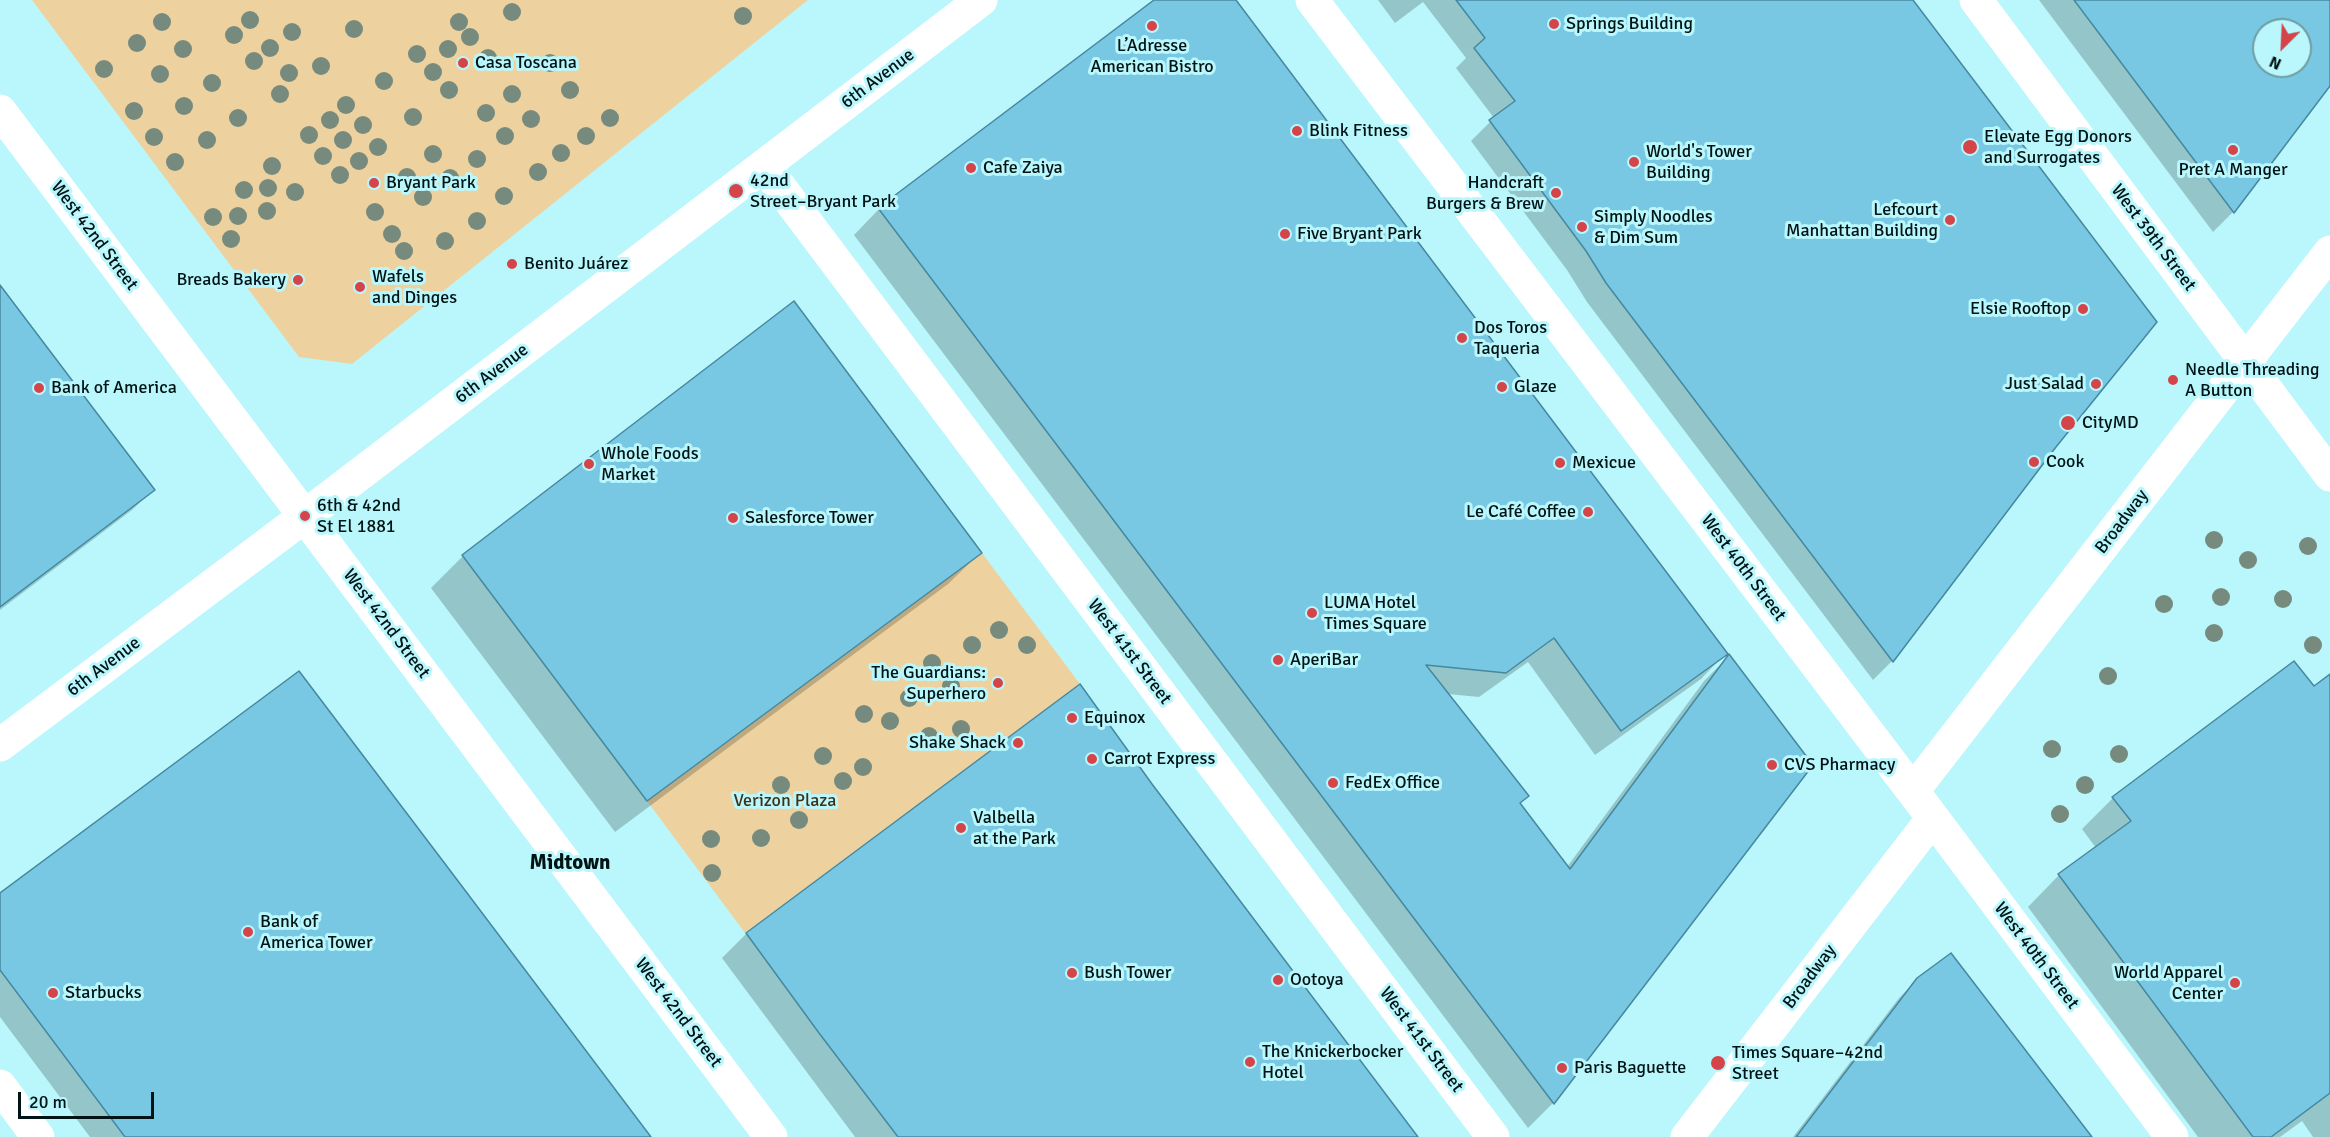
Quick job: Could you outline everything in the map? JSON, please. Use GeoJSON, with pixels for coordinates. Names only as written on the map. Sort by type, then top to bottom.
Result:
{"type":"FeatureCollection","features":[{"type":"Feature","properties":{"kind":"street","name":"6th Avenue"},"geometry":{"type":"LineString","coordinates":[[0,745],[305,516],[981,0]]}},
{"type":"Feature","properties":{"kind":"street","name":"West 40th Street"},"geometry":{"type":"LineString","coordinates":[[1312,0],[1913,791],[2172,1137]]}},
{"type":"Feature","properties":{"kind":"street","name":"West 39th Street"},"geometry":{"type":"LineString","coordinates":[[1976,0],[2330,475]]}},
{"type":"Feature","properties":{"kind":"street","name":"West 42nd Street"},"geometry":{"type":"LineString","coordinates":[[0,111],[771,1137]]}},
{"type":"Feature","properties":{"kind":"street","name":"West 41st Street"},"geometry":{"type":"LineString","coordinates":[[764,166],[1493,1137]]}},
{"type":"Feature","properties":{"kind":"street","name":"Broadway"},"geometry":{"type":"LineString","coordinates":[[1913,791],[2330,252]]}},
{"type":"Feature","properties":{"kind":"street","name":"Broadway"},"geometry":{"type":"LineString","coordinates":[[1687,1137],[1933,818]]}},
{"type":"Feature","properties":{"kind":"street"},"geometry":{"type":"LineString","coordinates":[[0,1086],[38,1137]]}},
{"type":"Feature","properties":{"kind":"green space","name":"Bryant Park"},"geometry":{"type":"Polygon","coordinates":[[[32,0],[808,0],[352,364],[299,357],[32,0]]]}},
{"type":"Feature","properties":{"kind":"green space","name":"Verizon Plaza"},"geometry":{"type":"Polygon","coordinates":[[[982,553],[1080,684],[745,933],[647,801],[982,553]]]}},
{"type":"Feature","properties":{"kind":"building"},"geometry":{"type":"Polygon","coordinates":[[[1154,0],[1236,0],[1728,654],[1621,731],[1554,638],[1506,673],[1426,665],[1529,796],[1520,803],[1570,869],[1729,654],[1813,765],[1554,1104],[878,208],[1154,0]]]}},
{"type":"Feature","properties":{"kind":"building"},"geometry":{"type":"Polygon","coordinates":[[[1456,0],[1913,0],[2157,322],[2056,447],[1893,662],[1606,283],[1586,251],[1489,120],[1515,101],[1474,48],[1485,38],[1456,0]]]}},
{"type":"Feature","properties":{"kind":"building"},"geometry":{"type":"Polygon","coordinates":[[[2074,0],[2330,0],[2330,86],[2234,213],[2074,0]]]}},
{"type":"Feature","properties":{"kind":"building","name":"Bank of America"},"geometry":{"type":"Polygon","coordinates":[[[0,285],[155,490],[0,607],[0,285]]]}},
{"type":"Feature","properties":{"kind":"building","name":"Salesforce Tower"},"geometry":{"type":"Polygon","coordinates":[[[794,301],[982,553],[647,801],[462,555],[794,301]]]}},
{"type":"Feature","properties":{"kind":"building","name":"World Apparel Center"},"geometry":{"type":"Polygon","coordinates":[[[2294,661],[2314,686],[2330,674],[2330,1093],[2271,1137],[2253,1137],[2058,874],[2131,821],[2112,797],[2294,661]]]}},
{"type":"Feature","properties":{"kind":"building","name":"Bank of America Tower"},"geometry":{"type":"Polygon","coordinates":[[[299,671],[651,1137],[125,1137],[0,970],[0,893],[299,671]]]}},
{"type":"Feature","properties":{"kind":"building"},"geometry":{"type":"Polygon","coordinates":[[[1080,684],[1152,784],[1418,1137],[898,1137],[819,1033],[746,933],[1080,684]]]}},
{"type":"Feature","properties":{"kind":"building"},"geometry":{"type":"Polygon","coordinates":[[[1951,953],[2092,1137],[1796,1137],[1917,978],[1951,953]]]}},
{"type":"Feature","properties":{"kind":"place","name":"Springs Building"},"geometry":{"type":"Point","coordinates":[1554,24]}},
{"type":"Feature","properties":{"kind":"place","name":"L’Adresse American Bistro"},"geometry":{"type":"Point","coordinates":[1152,26]}},
{"type":"Feature","properties":{"kind":"place","name":"Casa Toscana"},"geometry":{"type":"Point","coordinates":[463,63]}},
{"type":"Feature","properties":{"kind":"place","name":"Blink Fitness"},"geometry":{"type":"Point","coordinates":[1297,131]}},
{"type":"Feature","properties":{"kind":"place","name":"Elevate Egg Donors and Surrogates"},"geometry":{"type":"Point","coordinates":[1970,147]}},
{"type":"Feature","properties":{"kind":"place","name":"Pret A Manger"},"geometry":{"type":"Point","coordinates":[2233,150]}},
{"type":"Feature","properties":{"kind":"place","name":"World's Tower Building"},"geometry":{"type":"Point","coordinates":[1634,162]}},
{"type":"Feature","properties":{"kind":"place","name":"Cafe Zaiya"},"geometry":{"type":"Point","coordinates":[971,168]}},
{"type":"Feature","properties":{"kind":"place","name":"Bryant Park"},"geometry":{"type":"Point","coordinates":[374,183]}},
{"type":"Feature","properties":{"kind":"place","name":"42nd Street–Bryant Park"},"geometry":{"type":"Point","coordinates":[736,191]}},
{"type":"Feature","properties":{"kind":"place","name":"Handcraft Burgers & Brew"},"geometry":{"type":"Point","coordinates":[1556,193]}},
{"type":"Feature","properties":{"kind":"place","name":"Lefcourt Manhattan Building"},"geometry":{"type":"Point","coordinates":[1950,220]}},
{"type":"Feature","properties":{"kind":"place","name":"Simply Noodles & Dim Sum"},"geometry":{"type":"Point","coordinates":[1582,227]}},
{"type":"Feature","properties":{"kind":"place","name":"Five Bryant Park"},"geometry":{"type":"Point","coordinates":[1285,234]}},
{"type":"Feature","properties":{"kind":"place","name":"Benito Juárez"},"geometry":{"type":"Point","coordinates":[512,264]}},
{"type":"Feature","properties":{"kind":"place","name":"Breads Bakery"},"geometry":{"type":"Point","coordinates":[298,280]}},
{"type":"Feature","properties":{"kind":"place","name":"Wafels and Dinges"},"geometry":{"type":"Point","coordinates":[360,287]}},
{"type":"Feature","properties":{"kind":"place","name":"Elsie Rooftop"},"geometry":{"type":"Point","coordinates":[2083,309]}},
{"type":"Feature","properties":{"kind":"place","name":"Dos Toros Taqueria"},"geometry":{"type":"Point","coordinates":[1462,338]}},
{"type":"Feature","properties":{"kind":"place","name":"Needle Threading A Button"},"geometry":{"type":"Point","coordinates":[2173,380]}},
{"type":"Feature","properties":{"kind":"place","name":"Just Salad"},"geometry":{"type":"Point","coordinates":[2096,384]}},
{"type":"Feature","properties":{"kind":"place","name":"Glaze"},"geometry":{"type":"Point","coordinates":[1502,387]}},
{"type":"Feature","properties":{"kind":"place","name":"Bank of America"},"geometry":{"type":"Point","coordinates":[39,388]}},
{"type":"Feature","properties":{"kind":"place","name":"CityMD"},"geometry":{"type":"Point","coordinates":[2068,423]}},
{"type":"Feature","properties":{"kind":"place","name":"Cook"},"geometry":{"type":"Point","coordinates":[2034,462]}},
{"type":"Feature","properties":{"kind":"place","name":"Mexicue"},"geometry":{"type":"Point","coordinates":[1560,463]}},
{"type":"Feature","properties":{"kind":"place","name":"Whole Foods Market"},"geometry":{"type":"Point","coordinates":[589,464]}},
{"type":"Feature","properties":{"kind":"place","name":"Le Café Coffee"},"geometry":{"type":"Point","coordinates":[1588,512]}},
{"type":"Feature","properties":{"kind":"place","name":"6th & 42nd St El 1881"},"geometry":{"type":"Point","coordinates":[305,516]}},
{"type":"Feature","properties":{"kind":"place","name":"Salesforce Tower"},"geometry":{"type":"Point","coordinates":[733,518]}},
{"type":"Feature","properties":{"kind":"place","name":"LUMA Hotel Times Square"},"geometry":{"type":"Point","coordinates":[1312,613]}},
{"type":"Feature","properties":{"kind":"place","name":"AperiBar"},"geometry":{"type":"Point","coordinates":[1278,660]}},
{"type":"Feature","properties":{"kind":"place","name":"The Guardians: Superhero"},"geometry":{"type":"Point","coordinates":[998,683]}},
{"type":"Feature","properties":{"kind":"place","name":"Equinox"},"geometry":{"type":"Point","coordinates":[1072,718]}},
{"type":"Feature","properties":{"kind":"place","name":"Shake Shack"},"geometry":{"type":"Point","coordinates":[1018,743]}},
{"type":"Feature","properties":{"kind":"place","name":"Carrot Express"},"geometry":{"type":"Point","coordinates":[1092,759]}},
{"type":"Feature","properties":{"kind":"place","name":"CVS Pharmacy"},"geometry":{"type":"Point","coordinates":[1772,765]}},
{"type":"Feature","properties":{"kind":"place","name":"FedEx Office"},"geometry":{"type":"Point","coordinates":[1333,783]}},
{"type":"Feature","properties":{"kind":"place","name":"Valbella at the Park"},"geometry":{"type":"Point","coordinates":[961,828]}},
{"type":"Feature","properties":{"kind":"place","name":"Bank of America Tower"},"geometry":{"type":"Point","coordinates":[248,932]}},
{"type":"Feature","properties":{"kind":"place","name":"Bush Tower"},"geometry":{"type":"Point","coordinates":[1072,973]}},
{"type":"Feature","properties":{"kind":"place","name":"Ootoya"},"geometry":{"type":"Point","coordinates":[1278,980]}},
{"type":"Feature","properties":{"kind":"place","name":"World Apparel Center"},"geometry":{"type":"Point","coordinates":[2235,983]}},
{"type":"Feature","properties":{"kind":"place","name":"Starbucks"},"geometry":{"type":"Point","coordinates":[53,993]}},
{"type":"Feature","properties":{"kind":"place","name":"The Knickerbocker Hotel"},"geometry":{"type":"Point","coordinates":[1250,1062]}},
{"type":"Feature","properties":{"kind":"place","name":"Times Square–42nd Street"},"geometry":{"type":"Point","coordinates":[1718,1063]}},
{"type":"Feature","properties":{"kind":"place","name":"Paris Baguette"},"geometry":{"type":"Point","coordinates":[1562,1068]}},
{"type":"Feature","properties":{"kind":"district","name":"Midtown"},"geometry":{"type":"Point","coordinates":[570,863]}}]}
